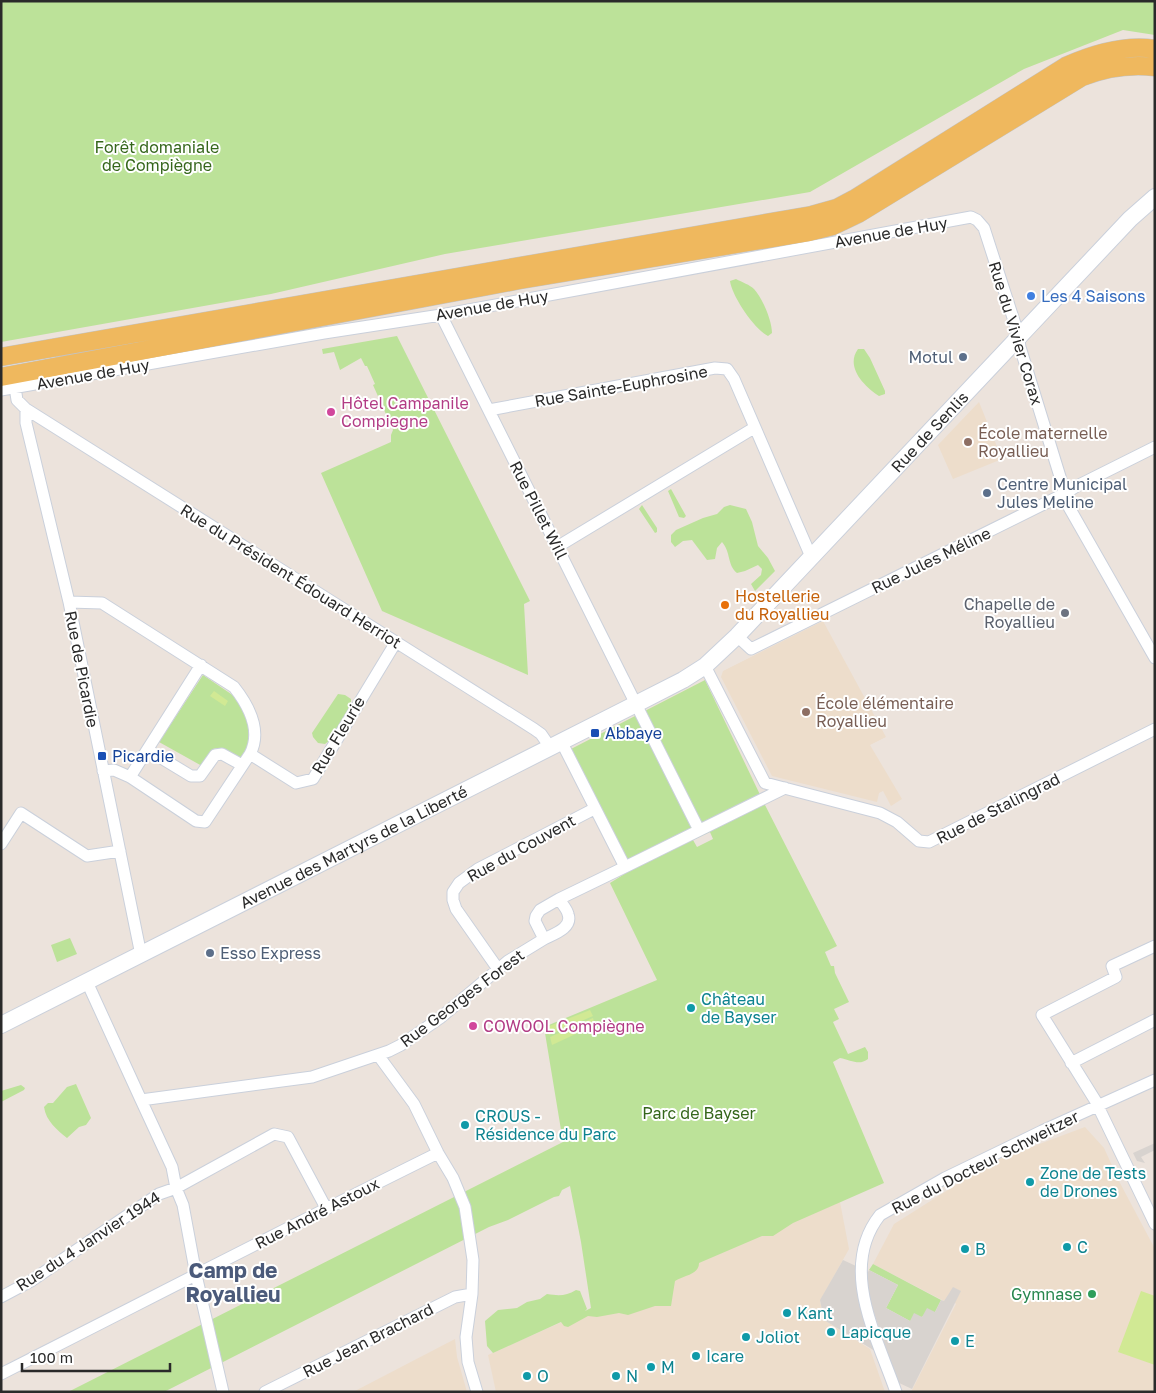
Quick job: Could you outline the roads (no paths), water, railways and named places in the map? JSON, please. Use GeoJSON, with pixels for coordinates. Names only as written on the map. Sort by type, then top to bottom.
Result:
{"type":"FeatureCollection","features":[{"type":"Feature","properties":{"kind":"main road"},"geometry":{"type":"LineString","coordinates":[[1,357],[812,215],[837,208],[854,199],[1066,66],[1106,51],[1126,48],[1155,49]]}},
{"type":"Feature","properties":{"kind":"main road"},"geometry":{"type":"LineString","coordinates":[[8,382],[520,280],[810,232],[833,226],[858,214],[1082,77],[1114,68],[1132,66],[1155,67]]}},
{"type":"Feature","properties":{"kind":"street","name":"Rue de Senlis"},"geometry":{"type":"LineString","coordinates":[[705,666],[737,636],[813,557],[1130,219],[1155,197]]}},
{"type":"Feature","properties":{"kind":"street","name":"Avenue de Huy"},"geometry":{"type":"LineString","coordinates":[[1,390],[8,382],[441,315],[971,218],[981,223]]}},
{"type":"Feature","properties":{"kind":"street","name":"Rue du Vivier Corax"},"geometry":{"type":"LineString","coordinates":[[981,223],[1017,330],[1018,339],[1066,502],[1155,658]]}},
{"type":"Feature","properties":{"kind":"street","name":"Rue Pillet Will"},"geometry":{"type":"LineString","coordinates":[[441,315],[699,830]]}},
{"type":"Feature","properties":{"kind":"street","name":"Rue Sainte-Euphrosine"},"geometry":{"type":"LineString","coordinates":[[489,410],[722,368],[730,373],[809,552],[813,557]]}},
{"type":"Feature","properties":{"kind":"street","name":"Rue de Picardie"},"geometry":{"type":"LineString","coordinates":[[8,382],[18,400],[26,409],[26,423],[69,602],[140,955]]}},
{"type":"Feature","properties":{"kind":"street","name":"Rue du Président Édouard Herriot"},"geometry":{"type":"LineString","coordinates":[[26,409],[556,744]]}},
{"type":"Feature","properties":{"kind":"street"},"geometry":{"type":"LineString","coordinates":[[557,546],[754,428]]}},
{"type":"Feature","properties":{"kind":"street","name":"Rue Jules Méline"},"geometry":{"type":"LineString","coordinates":[[737,636],[751,650],[1155,447]]}},
{"type":"Feature","properties":{"kind":"street"},"geometry":{"type":"LineString","coordinates":[[69,602],[102,603],[234,687],[245,700],[254,729],[255,743],[250,754],[204,822],[196,821],[130,777],[114,770],[103,771]]}},
{"type":"Feature","properties":{"kind":"street","name":"Rue Fleurie"},"geometry":{"type":"LineString","coordinates":[[250,754],[296,783],[312,779],[396,642]]}},
{"type":"Feature","properties":{"kind":"street"},"geometry":{"type":"LineString","coordinates":[[130,777],[201,665]]}},
{"type":"Feature","properties":{"kind":"street","name":"Avenue des Martyrs de la Liberté"},"geometry":{"type":"LineString","coordinates":[[1,1025],[636,704],[683,680],[705,666]]}},
{"type":"Feature","properties":{"kind":"street","name":"Rue de Stalingrad"},"geometry":{"type":"LineString","coordinates":[[705,666],[764,783],[880,813],[897,822],[919,841],[929,842],[1155,729]]}},
{"type":"Feature","properties":{"kind":"street"},"geometry":{"type":"LineString","coordinates":[[556,744],[594,809],[624,867]]}},
{"type":"Feature","properties":{"kind":"street"},"geometry":{"type":"LineString","coordinates":[[148,750],[191,776],[200,776],[215,755],[222,754],[242,765]]}},
{"type":"Feature","properties":{"kind":"street"},"geometry":{"type":"LineString","coordinates":[[544,939],[536,921],[536,916],[540,910],[785,788]]}},
{"type":"Feature","properties":{"kind":"street","name":"Rue du Couvent"},"geometry":{"type":"LineString","coordinates":[[498,969],[456,909],[453,892],[459,883],[478,869],[594,809]]}},
{"type":"Feature","properties":{"kind":"street"},"geometry":{"type":"LineString","coordinates":[[1,844],[21,813],[87,856],[120,850]]}},
{"type":"Feature","properties":{"kind":"street","name":"Rue Georges Forest"},"geometry":{"type":"LineString","coordinates":[[141,1100],[312,1077],[378,1055],[401,1045],[440,1018],[508,961],[564,928],[569,921],[569,914],[559,899]]}},
{"type":"Feature","properties":{"kind":"street"},"geometry":{"type":"LineString","coordinates":[[1155,946],[1112,966],[1116,977],[1042,1015],[1097,1106],[1155,1224]]}},
{"type":"Feature","properties":{"kind":"street"},"geometry":{"type":"LineString","coordinates":[[87,982],[172,1167],[176,1188],[183,1205],[196,1275],[223,1392]]}},
{"type":"Feature","properties":{"kind":"street"},"geometry":{"type":"LineString","coordinates":[[1071,1063],[1155,1020]]}},
{"type":"Feature","properties":{"kind":"street"},"geometry":{"type":"LineString","coordinates":[[378,1055],[414,1104],[438,1153],[453,1178],[465,1207],[473,1260],[467,1345],[468,1362],[477,1392]]}},
{"type":"Feature","properties":{"kind":"street","name":"Rue du Docteur Schweitzer"},"geometry":{"type":"LineString","coordinates":[[896,1392],[871,1322],[862,1289],[860,1268],[868,1235],[873,1223],[880,1214],[945,1178],[1155,1080]]}},
{"type":"Feature","properties":{"kind":"street","name":"Rue du 4 Janvier 1944"},"geometry":{"type":"LineString","coordinates":[[1,1297],[31,1281],[159,1194],[176,1188],[274,1134],[288,1137],[326,1208]]}},
{"type":"Feature","properties":{"kind":"street","name":"Rue André Astoux"},"geometry":{"type":"LineString","coordinates":[[1,1374],[438,1153]]}},
{"type":"Feature","properties":{"kind":"street","name":"Rue Jean Brachard"},"geometry":{"type":"LineString","coordinates":[[265,1392],[455,1297],[472,1294]]}},
{"type":"Feature","properties":{"kind":"place","name":"Les 4 Saisons"},"geometry":{"type":"Point","coordinates":[1031,296]}},
{"type":"Feature","properties":{"kind":"place","name":"Motul"},"geometry":{"type":"Point","coordinates":[963,357]}},
{"type":"Feature","properties":{"kind":"place","name":"Hôtel Campanile Compiegne"},"geometry":{"type":"Point","coordinates":[331,412]}},
{"type":"Feature","properties":{"kind":"place","name":"École maternelle Royallieu"},"geometry":{"type":"Point","coordinates":[968,442]}},
{"type":"Feature","properties":{"kind":"place","name":"Centre Municipal Jules Meline"},"geometry":{"type":"Point","coordinates":[987,493]}},
{"type":"Feature","properties":{"kind":"place","name":"Hostellerie du Royallieu"},"geometry":{"type":"Point","coordinates":[725,605]}},
{"type":"Feature","properties":{"kind":"place","name":"Chapelle de Royallieu"},"geometry":{"type":"Point","coordinates":[1065,613]}},
{"type":"Feature","properties":{"kind":"place","name":"École élémentaire Royallieu"},"geometry":{"type":"Point","coordinates":[806,712]}},
{"type":"Feature","properties":{"kind":"place","name":"Abbaye"},"geometry":{"type":"Point","coordinates":[595,733]}},
{"type":"Feature","properties":{"kind":"place","name":"Picardie"},"geometry":{"type":"Point","coordinates":[102,756]}},
{"type":"Feature","properties":{"kind":"place","name":"Esso Express"},"geometry":{"type":"Point","coordinates":[210,953]}},
{"type":"Feature","properties":{"kind":"place","name":"Château de Bayser"},"geometry":{"type":"Point","coordinates":[691,1008]}},
{"type":"Feature","properties":{"kind":"place","name":"COWOOL Compiègne"},"geometry":{"type":"Point","coordinates":[473,1026]}},
{"type":"Feature","properties":{"kind":"place","name":"CROUS - Résidence du Parc"},"geometry":{"type":"Point","coordinates":[465,1125]}},
{"type":"Feature","properties":{"kind":"place","name":"Zone de Tests de Drones"},"geometry":{"type":"Point","coordinates":[1030,1182]}},
{"type":"Feature","properties":{"kind":"place","name":"C"},"geometry":{"type":"Point","coordinates":[1067,1247]}},
{"type":"Feature","properties":{"kind":"place","name":"B"},"geometry":{"type":"Point","coordinates":[965,1249]}},
{"type":"Feature","properties":{"kind":"place","name":"Gymnase"},"geometry":{"type":"Point","coordinates":[1092,1294]}},
{"type":"Feature","properties":{"kind":"place","name":"Kant"},"geometry":{"type":"Point","coordinates":[787,1313]}},
{"type":"Feature","properties":{"kind":"place","name":"Lapicque"},"geometry":{"type":"Point","coordinates":[831,1332]}},
{"type":"Feature","properties":{"kind":"place","name":"Joliot"},"geometry":{"type":"Point","coordinates":[746,1337]}},
{"type":"Feature","properties":{"kind":"place","name":"E"},"geometry":{"type":"Point","coordinates":[955,1341]}},
{"type":"Feature","properties":{"kind":"place","name":"Icare"},"geometry":{"type":"Point","coordinates":[696,1356]}},
{"type":"Feature","properties":{"kind":"place","name":"M"},"geometry":{"type":"Point","coordinates":[651,1367]}},
{"type":"Feature","properties":{"kind":"place","name":"O"},"geometry":{"type":"Point","coordinates":[527,1376]}},
{"type":"Feature","properties":{"kind":"place","name":"N"},"geometry":{"type":"Point","coordinates":[616,1376]}},
{"type":"Feature","properties":{"kind":"district","name":"Camp de Royallieu"},"geometry":{"type":"Point","coordinates":[233,1283]}},
{"type":"Feature","properties":{"kind":"park label","name":"Forêt domaniale de Compiègne"},"geometry":{"type":"Point","coordinates":[157,156]}},
{"type":"Feature","properties":{"kind":"park label","name":"Parc de Bayser"},"geometry":{"type":"Point","coordinates":[699,1113]}}]}
